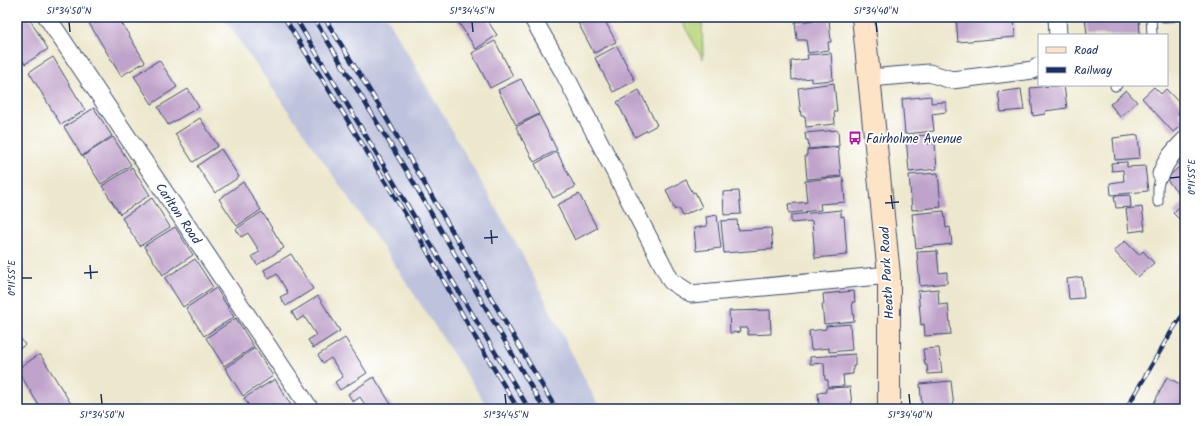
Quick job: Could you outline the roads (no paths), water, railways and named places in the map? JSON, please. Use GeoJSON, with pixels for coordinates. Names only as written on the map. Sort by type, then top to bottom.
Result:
{"type":"FeatureCollection","features":[{"type":"Feature","properties":{"kind":"street","name":"Carlton Road"},"geometry":{"type":"LineString","coordinates":[[47,17],[310,409]]}},
{"type":"Feature","properties":{"kind":"street"},"geometry":{"type":"LineString","coordinates":[[532,17],[564,72],[671,281],[691,294],[889,274]]}},
{"type":"Feature","properties":{"kind":"street","name":"Heath Park Road"},"geometry":{"type":"LineString","coordinates":[[863,17],[889,274],[889,409]]}},
{"type":"Feature","properties":{"kind":"street"},"geometry":{"type":"LineString","coordinates":[[1057,17],[1058,34]]}},
{"type":"Feature","properties":{"kind":"street"},"geometry":{"type":"LineString","coordinates":[[869,78],[929,73],[952,80],[1033,70],[1038,67]]}},
{"type":"Feature","properties":{"kind":"street"},"geometry":{"type":"LineString","coordinates":[[1161,174],[1164,164],[1185,140]]}},
{"type":"Feature","properties":{"kind":"lane"},"geometry":{"type":"LineString","coordinates":[[1151,17],[1152,34]]}},
{"type":"Feature","properties":{"kind":"lane"},"geometry":{"type":"LineString","coordinates":[[1158,202],[1158,187],[1161,174]]}},
{"type":"Feature","properties":{"kind":"railway"},"geometry":{"type":"LineString","coordinates":[[284,17],[417,233],[475,337],[518,409]]}},
{"type":"Feature","properties":{"kind":"railway"},"geometry":{"type":"LineString","coordinates":[[295,17],[529,409]]}},
{"type":"Feature","properties":{"kind":"railway"},"geometry":{"type":"LineString","coordinates":[[313,17],[412,180],[544,409]]}},
{"type":"Feature","properties":{"kind":"railway"},"geometry":{"type":"LineString","coordinates":[[324,17],[378,104],[556,409]]}},
{"type":"Feature","properties":{"kind":"railway"},"geometry":{"type":"LineString","coordinates":[[1126,409],[1173,329],[1185,312]]}},
{"type":"Feature","properties":{"kind":"place","name":"Fairholme Avenue"},"geometry":{"type":"Point","coordinates":[855,138]}}]}
